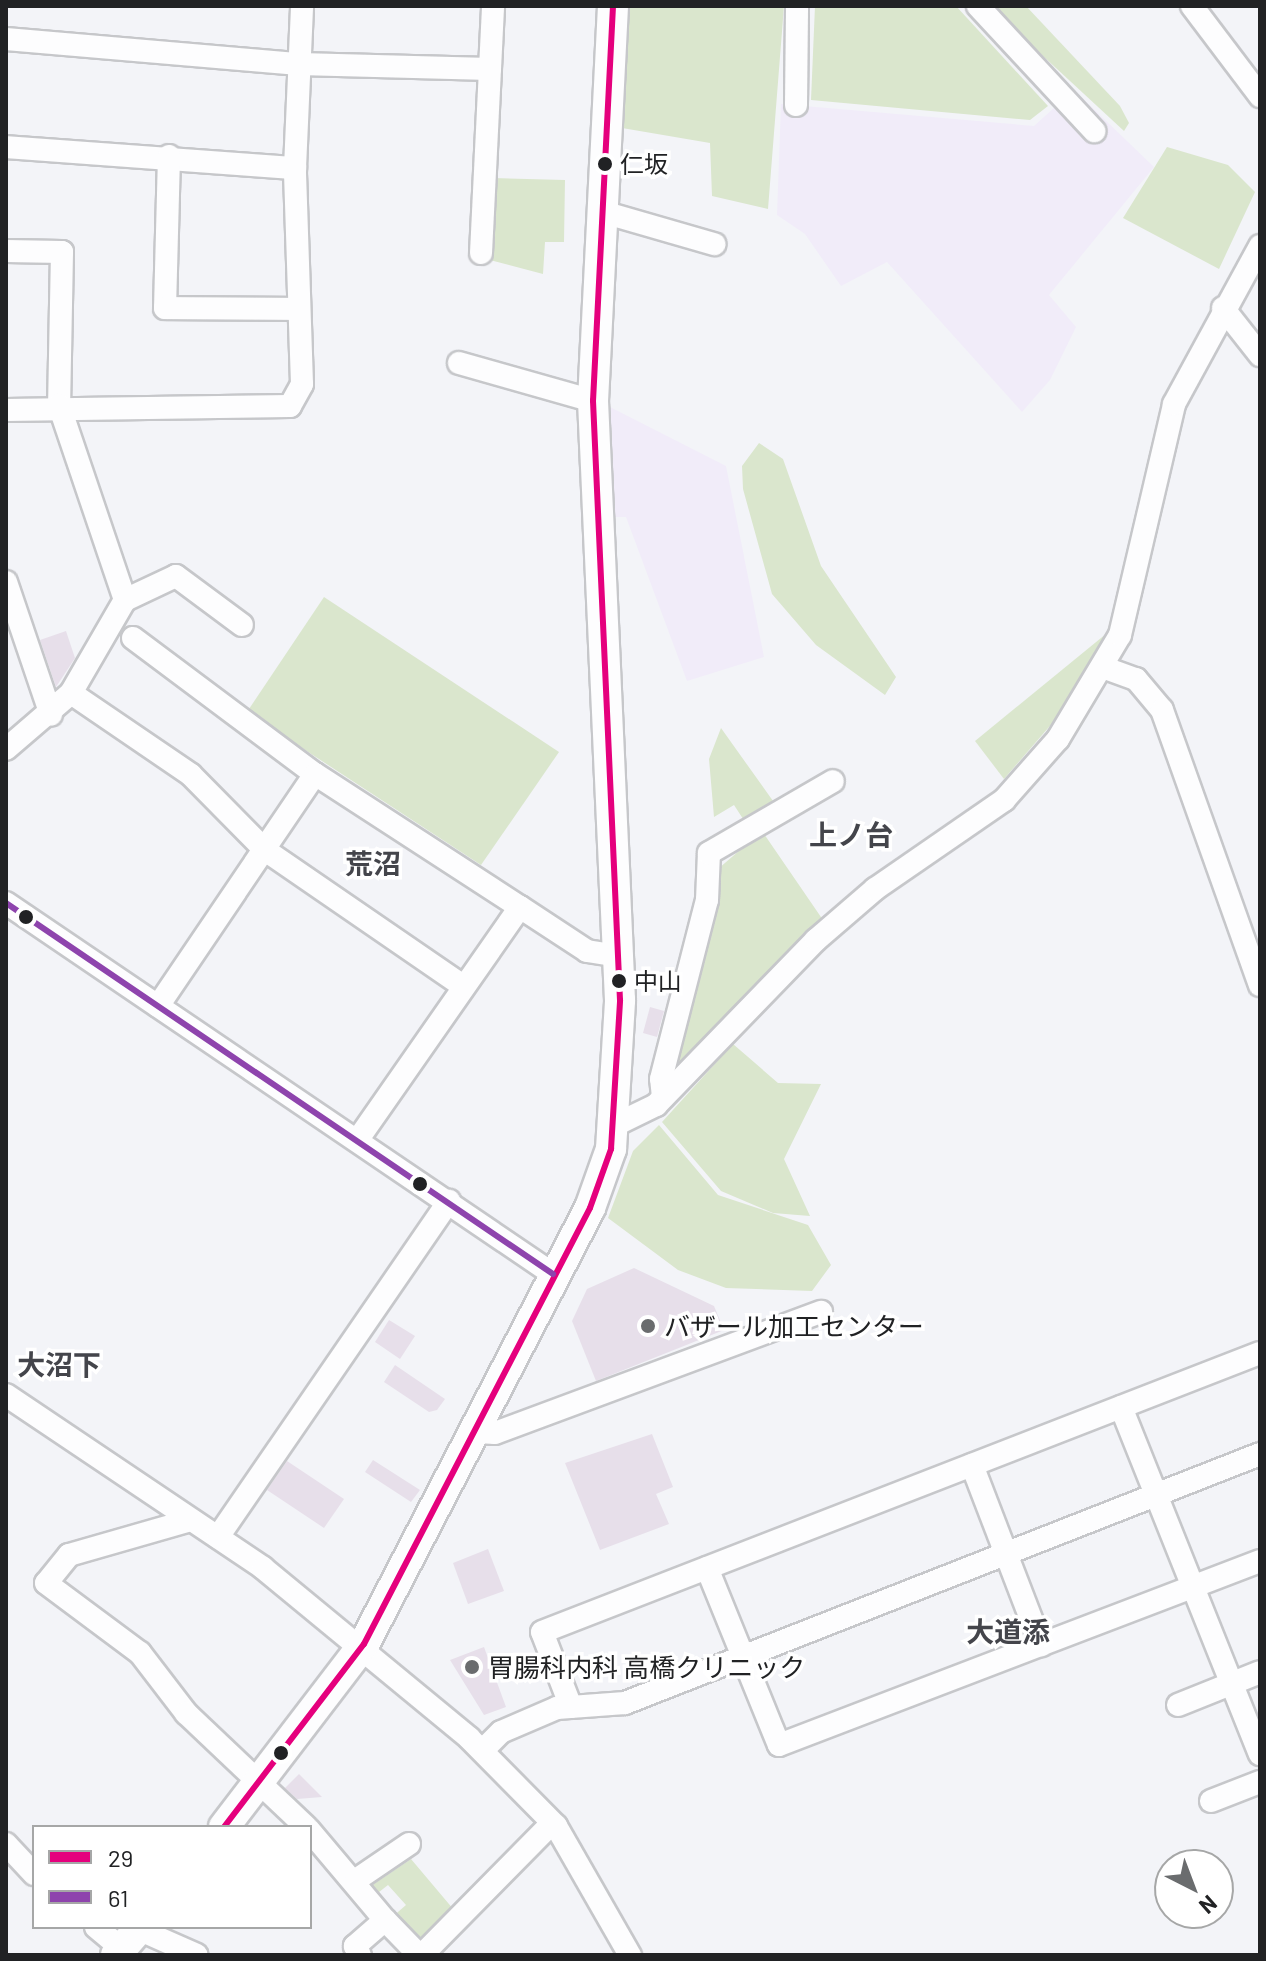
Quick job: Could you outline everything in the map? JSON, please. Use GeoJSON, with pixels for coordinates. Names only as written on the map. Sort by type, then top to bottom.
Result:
{"type":"FeatureCollection","features":[{"type":"Feature","properties":{"kind":"highway"},"geometry":{"type":"LineString","coordinates":[[226,1825],[261,1784],[364,1644],[477,1432],[553,1274],[590,1208],[615,1125],[619,956],[593,401],[613,6]]}},
{"type":"Feature","properties":{"kind":"street"},"geometry":{"type":"LineString","coordinates":[[6,410],[59,405],[290,406],[302,384],[297,309],[295,168],[302,6]]}},
{"type":"Feature","properties":{"kind":"street"},"geometry":{"type":"LineString","coordinates":[[481,253],[493,6]]}},
{"type":"Feature","properties":{"kind":"street"},"geometry":{"type":"LineString","coordinates":[[796,105],[797,6]]}},
{"type":"Feature","properties":{"kind":"street"},"geometry":{"type":"LineString","coordinates":[[978,6],[1094,131]]}},
{"type":"Feature","properties":{"kind":"street"},"geometry":{"type":"LineString","coordinates":[[1192,6],[1260,96]]}},
{"type":"Feature","properties":{"kind":"street"},"geometry":{"type":"LineString","coordinates":[[6,39],[299,64],[490,69]]}},
{"type":"Feature","properties":{"kind":"street"},"geometry":{"type":"LineString","coordinates":[[6,147],[169,156],[295,168]]}},
{"type":"Feature","properties":{"kind":"street"},"geometry":{"type":"LineString","coordinates":[[169,156],[165,308],[297,309]]}},
{"type":"Feature","properties":{"kind":"street"},"geometry":{"type":"LineString","coordinates":[[603,212],[714,244]]}},
{"type":"Feature","properties":{"kind":"street"},"geometry":{"type":"LineString","coordinates":[[615,1125],[663,1097],[875,889],[1004,800],[1058,739],[1105,668],[1120,635],[1174,404],[1223,308],[1260,246]]}},
{"type":"Feature","properties":{"kind":"street"},"geometry":{"type":"LineString","coordinates":[[6,251],[62,252],[59,405],[125,600]]}},
{"type":"Feature","properties":{"kind":"street"},"geometry":{"type":"LineString","coordinates":[[1223,308],[1260,355]]}},
{"type":"Feature","properties":{"kind":"street"},"geometry":{"type":"LineString","coordinates":[[459,363],[593,401]]}},
{"type":"Feature","properties":{"kind":"street"},"geometry":{"type":"LineString","coordinates":[[6,749],[51,715],[71,693],[125,600],[176,576],[242,625]]}},
{"type":"Feature","properties":{"kind":"street"},"geometry":{"type":"LineString","coordinates":[[6,582],[51,715]]}},
{"type":"Feature","properties":{"kind":"street"},"geometry":{"type":"LineString","coordinates":[[133,638],[315,774],[587,951],[619,956]]}},
{"type":"Feature","properties":{"kind":"street"},"geometry":{"type":"LineString","coordinates":[[1105,668],[1136,679],[1162,710],[1260,985]]}},
{"type":"Feature","properties":{"kind":"street"},"geometry":{"type":"LineString","coordinates":[[71,693],[191,775],[265,850],[463,986]]}},
{"type":"Feature","properties":{"kind":"street"},"geometry":{"type":"LineString","coordinates":[[158,1006],[315,774]]}},
{"type":"Feature","properties":{"kind":"street"},"geometry":{"type":"LineString","coordinates":[[663,1097],[661,1079],[707,900],[709,853],[833,781]]}},
{"type":"Feature","properties":{"kind":"street"},"geometry":{"type":"LineString","coordinates":[[6,903],[359,1138],[553,1274]]}},
{"type":"Feature","properties":{"kind":"street"},"geometry":{"type":"LineString","coordinates":[[359,1138],[520,907]]}},
{"type":"Feature","properties":{"kind":"street"},"geometry":{"type":"LineString","coordinates":[[218,1537],[449,1201]]}},
{"type":"Feature","properties":{"kind":"street"},"geometry":{"type":"LineString","coordinates":[[477,1432],[495,1433],[821,1312]]}},
{"type":"Feature","properties":{"kind":"street"},"geometry":{"type":"LineString","coordinates":[[571,1707],[542,1632],[1260,1353]]}},
{"type":"Feature","properties":{"kind":"street"},"geometry":{"type":"LineString","coordinates":[[6,1395],[218,1537],[364,1644],[483,1750],[552,1823],[590,1875],[630,1955]]}},
{"type":"Feature","properties":{"kind":"street"},"geometry":{"type":"LineString","coordinates":[[1121,1407],[1260,1754]]}},
{"type":"Feature","properties":{"kind":"street"},"geometry":{"type":"LineString","coordinates":[[483,1750],[501,1732],[571,1707],[625,1703],[1260,1454]]}},
{"type":"Feature","properties":{"kind":"street"},"geometry":{"type":"LineString","coordinates":[[972,1465],[1041,1645]]}},
{"type":"Feature","properties":{"kind":"street"},"geometry":{"type":"LineString","coordinates":[[191,1520],[69,1555],[46,1583],[140,1653],[186,1713],[304,1825]]}},
{"type":"Feature","properties":{"kind":"street"},"geometry":{"type":"LineString","coordinates":[[707,1568],[779,1745],[1260,1561]]}},
{"type":"Feature","properties":{"kind":"street"},"geometry":{"type":"LineString","coordinates":[[1178,1705],[1260,1672]]}},
{"type":"Feature","properties":{"kind":"street"},"geometry":{"type":"LineString","coordinates":[[1211,1801],[1260,1782]]}},
{"type":"Feature","properties":{"kind":"street"},"geometry":{"type":"LineString","coordinates":[[312,1833],[356,1880],[385,1920],[420,1955],[552,1823]]}},
{"type":"Feature","properties":{"kind":"street"},"geometry":{"type":"LineString","coordinates":[[6,1844],[32,1872]]}},
{"type":"Feature","properties":{"kind":"street"},"geometry":{"type":"LineString","coordinates":[[356,1880],[409,1844]]}},
{"type":"Feature","properties":{"kind":"street"},"geometry":{"type":"LineString","coordinates":[[360,1955],[355,1946],[385,1920]]}},
{"type":"Feature","properties":{"kind":"street"},"geometry":{"type":"LineString","coordinates":[[101,1929],[129,1940],[197,1955]]}},
{"type":"Feature","properties":{"kind":"shaded area"},"geometry":{"type":"Polygon","coordinates":[[[1074,90],[1154,167],[1049,295],[1076,327],[1050,380],[1022,412],[887,262],[841,286],[805,234],[777,215],[781,104],[1034,126],[1074,90]]]}},
{"type":"Feature","properties":{"kind":"shaded area"},"geometry":{"type":"Polygon","coordinates":[[[608,406],[726,466],[764,657],[687,681],[626,517],[615,517],[608,406]]]}},
{"type":"Feature","properties":{"kind":"green space"},"geometry":{"type":"Polygon","coordinates":[[[621,6],[784,6],[768,209],[712,196],[710,143],[622,128],[621,6]]]}},
{"type":"Feature","properties":{"kind":"green space"},"geometry":{"type":"Polygon","coordinates":[[[815,6],[956,6],[1048,106],[1030,120],[811,100],[815,6]]]}},
{"type":"Feature","properties":{"kind":"green space"},"geometry":{"type":"Polygon","coordinates":[[[989,6],[1026,6],[1120,106],[1129,123],[1124,131],[989,6]]]}},
{"type":"Feature","properties":{"kind":"green space"},"geometry":{"type":"Polygon","coordinates":[[[1167,147],[1228,165],[1255,192],[1219,269],[1123,218],[1167,147]]]}},
{"type":"Feature","properties":{"kind":"green space"},"geometry":{"type":"Polygon","coordinates":[[[492,178],[565,180],[564,242],[545,242],[543,274],[486,259],[492,178]]]}},
{"type":"Feature","properties":{"kind":"green space"},"geometry":{"type":"Polygon","coordinates":[[[759,443],[783,459],[821,566],[896,677],[885,695],[816,645],[772,594],[743,489],[742,466],[759,443]]]}},
{"type":"Feature","properties":{"kind":"green space"},"geometry":{"type":"Polygon","coordinates":[[[324,597],[559,752],[481,865],[247,712],[324,597]]]}},
{"type":"Feature","properties":{"kind":"green space"},"geometry":{"type":"Polygon","coordinates":[[[1112,629],[1075,697],[1004,779],[975,741],[1112,629]]]}},
{"type":"Feature","properties":{"kind":"green space"},"geometry":{"type":"Polygon","coordinates":[[[721,728],[778,808],[747,825],[734,805],[714,817],[709,759],[721,728]]]}},
{"type":"Feature","properties":{"kind":"green space"},"geometry":{"type":"Polygon","coordinates":[[[762,831],[823,920],[667,1079],[708,945],[718,869],[762,831]]]}},
{"type":"Feature","properties":{"kind":"green space"},"geometry":{"type":"Polygon","coordinates":[[[733,1044],[778,1083],[821,1084],[784,1159],[810,1216],[773,1213],[721,1191],[662,1122],[733,1044]]]}},
{"type":"Feature","properties":{"kind":"green space"},"geometry":{"type":"Polygon","coordinates":[[[659,1125],[718,1195],[808,1225],[831,1265],[812,1291],[726,1288],[678,1270],[608,1218],[633,1151],[659,1125]]]}},
{"type":"Feature","properties":{"kind":"green space"},"geometry":{"type":"Polygon","coordinates":[[[411,1859],[454,1910],[422,1944],[391,1918],[406,1905],[388,1885],[374,1896],[368,1888],[411,1859]]]}},
{"type":"Feature","properties":{"kind":"building"},"geometry":{"type":"Polygon","coordinates":[[[66,631],[75,658],[56,687],[40,640],[66,631]]]}},
{"type":"Feature","properties":{"kind":"building"},"geometry":{"type":"Polygon","coordinates":[[[650,1007],[664,1011],[657,1037],[643,1033],[650,1007]]]}},
{"type":"Feature","properties":{"kind":"building","name":"バザール加工センター"},"geometry":{"type":"Polygon","coordinates":[[[634,1268],[714,1306],[724,1330],[596,1381],[572,1321],[587,1289],[634,1268]]]}},
{"type":"Feature","properties":{"kind":"building"},"geometry":{"type":"Polygon","coordinates":[[[389,1320],[415,1336],[400,1359],[375,1342],[389,1320]]]}},
{"type":"Feature","properties":{"kind":"building"},"geometry":{"type":"Polygon","coordinates":[[[395,1365],[445,1399],[437,1410],[429,1412],[384,1382],[395,1365]]]}},
{"type":"Feature","properties":{"kind":"building"},"geometry":{"type":"Polygon","coordinates":[[[652,1434],[673,1487],[656,1494],[669,1524],[600,1550],[565,1463],[652,1434]]]}},
{"type":"Feature","properties":{"kind":"building"},"geometry":{"type":"Polygon","coordinates":[[[373,1460],[420,1490],[411,1502],[365,1472],[373,1460]]]}},
{"type":"Feature","properties":{"kind":"building"},"geometry":{"type":"Polygon","coordinates":[[[287,1461],[344,1499],[324,1528],[267,1490],[287,1461]]]}},
{"type":"Feature","properties":{"kind":"building"},"geometry":{"type":"Polygon","coordinates":[[[488,1549],[504,1591],[468,1604],[453,1563],[488,1549]]]}},
{"type":"Feature","properties":{"kind":"building","name":"胃腸科内科 高橋クリニック"},"geometry":{"type":"Polygon","coordinates":[[[484,1647],[506,1707],[484,1715],[450,1660],[484,1647]]]}},
{"type":"Feature","properties":{"kind":"building"},"geometry":{"type":"Polygon","coordinates":[[[299,1774],[322,1797],[297,1799],[285,1788],[299,1774]]]}},
{"type":"Feature","properties":{"kind":"transit line","name":"29"},"geometry":{"type":"LineString","coordinates":[[226,1825],[364,1644],[590,1208],[611,1149],[620,1000],[593,401],[613,6]]}},
{"type":"Feature","properties":{"kind":"transit line","name":"61"},"geometry":{"type":"LineString","coordinates":[[6,903],[553,1274]]}},
{"type":"Feature","properties":{"kind":"place","name":"仁坂"},"geometry":{"type":"Point","coordinates":[605,164]}},
{"type":"Feature","properties":{"kind":"place","name":"中山"},"geometry":{"type":"Point","coordinates":[619,981]}},
{"type":"Feature","properties":{"kind":"place","name":"バザール加工センター"},"geometry":{"type":"Point","coordinates":[648,1326]}},
{"type":"Feature","properties":{"kind":"place","name":"胃腸科内科 高橋クリニック"},"geometry":{"type":"Point","coordinates":[472,1667]}},
{"type":"Feature","properties":{"kind":"district","name":"上ノ台"},"geometry":{"type":"Point","coordinates":[851,834]}},
{"type":"Feature","properties":{"kind":"district","name":"荒沼"},"geometry":{"type":"Point","coordinates":[373,863]}},
{"type":"Feature","properties":{"kind":"district","name":"大沼下"},"geometry":{"type":"Point","coordinates":[59,1364]}},
{"type":"Feature","properties":{"kind":"district","name":"大道添"},"geometry":{"type":"Point","coordinates":[1008,1631]}}]}
